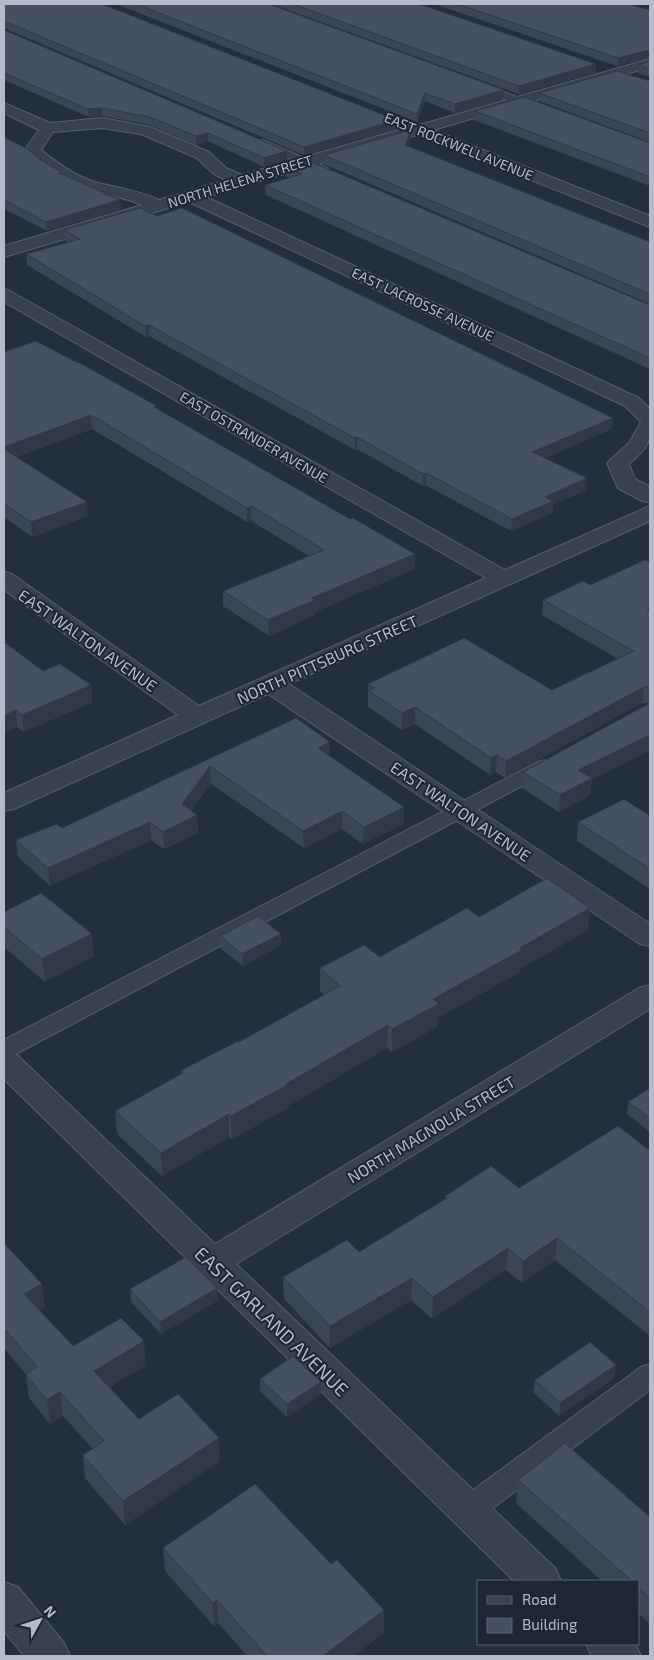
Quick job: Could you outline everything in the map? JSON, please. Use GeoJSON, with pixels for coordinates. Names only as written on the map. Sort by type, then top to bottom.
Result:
{"type":"FeatureCollection","features":[{"type":"Feature","properties":{"kind":"street"},"geometry":{"type":"LineString","coordinates":[[590,64],[642,81]]}},
{"type":"Feature","properties":{"kind":"street","name":"NORTH HELENA STREET"},"geometry":{"type":"LineString","coordinates":[[4,252],[305,162],[650,64]]}},
{"type":"Feature","properties":{"kind":"street"},"geometry":{"type":"LineString","coordinates":[[4,107],[48,128],[102,124],[145,130],[203,155],[220,171],[240,181]]}},
{"type":"Feature","properties":{"kind":"street","name":"EAST ROCKWELL AVENUE"},"geometry":{"type":"LineString","coordinates":[[399,122],[650,222]]}},
{"type":"Feature","properties":{"kind":"street"},"geometry":{"type":"LineString","coordinates":[[48,128],[32,152],[51,166],[88,186],[137,196],[158,206]]}},
{"type":"Feature","properties":{"kind":"street","name":"EAST LACROSSE AVENUE"},"geometry":{"type":"LineString","coordinates":[[191,196],[632,402],[650,422],[637,447],[618,463],[626,483],[650,496]]}},
{"type":"Feature","properties":{"kind":"street","name":"EAST OSTRANDER AVENUE"},"geometry":{"type":"LineString","coordinates":[[4,295],[504,579]]}},
{"type":"Feature","properties":{"kind":"street","name":"NORTH PITTSBURG STREET"},"geometry":{"type":"LineString","coordinates":[[4,803],[650,513]]}},
{"type":"Feature","properties":{"kind":"street","name":"EAST WALTON AVENUE"},"geometry":{"type":"LineString","coordinates":[[4,579],[197,717]]}},
{"type":"Feature","properties":{"kind":"street","name":"EAST WALTON AVENUE"},"geometry":{"type":"LineString","coordinates":[[271,684],[650,937]]}},
{"type":"Feature","properties":{"kind":"street","name":"NORTH MAGNOLIA STREET"},"geometry":{"type":"LineString","coordinates":[[212,1262],[650,995]]}},
{"type":"Feature","properties":{"kind":"street","name":"EAST GARLAND AVENUE"},"geometry":{"type":"LineString","coordinates":[[4,1061],[540,1580]]}},
{"type":"Feature","properties":{"kind":"street"},"geometry":{"type":"LineString","coordinates":[[4,1600],[50,1656]]}},
{"type":"Feature","properties":{"kind":"street"},"geometry":{"type":"LineString","coordinates":[[608,1645],[620,1656]]}},
{"type":"Feature","properties":{"kind":"lane"},"geometry":{"type":"LineString","coordinates":[[473,84],[548,111]]}},
{"type":"Feature","properties":{"kind":"lane"},"geometry":{"type":"LineString","coordinates":[[250,138],[332,174]]}},
{"type":"Feature","properties":{"kind":"lane"},"geometry":{"type":"LineString","coordinates":[[4,1050],[565,756]]}},
{"type":"Feature","properties":{"kind":"lane"},"geometry":{"type":"LineString","coordinates":[[467,1511],[650,1375]]}},
{"type":"Feature","properties":{"kind":"building"},"geometry":{"type":"Polygon","coordinates":[[[4,4],[102,4],[397,120],[304,147],[4,21],[4,4]]]}},
{"type":"Feature","properties":{"kind":"building"},"geometry":{"type":"Polygon","coordinates":[[[136,4],[269,4],[504,90],[455,104],[425,93],[417,114],[136,4]]]}},
{"type":"Feature","properties":{"kind":"building"},"geometry":{"type":"Polygon","coordinates":[[[293,4],[419,4],[596,64],[519,86],[293,4]]]}},
{"type":"Feature","properties":{"kind":"building"},"geometry":{"type":"Polygon","coordinates":[[[457,4],[628,4],[650,10],[650,50],[618,58],[457,4]]]}},
{"type":"Feature","properties":{"kind":"building"},"geometry":{"type":"Polygon","coordinates":[[[4,30],[287,151],[264,158],[208,133],[196,136],[150,117],[102,108],[88,109],[4,73],[4,30]]]}},
{"type":"Feature","properties":{"kind":"building"},"geometry":{"type":"Polygon","coordinates":[[[650,61],[650,69],[639,65],[650,61]]]}},
{"type":"Feature","properties":{"kind":"building"},"geometry":{"type":"Polygon","coordinates":[[[617,71],[650,81],[650,133],[539,93],[617,71]]]}},
{"type":"Feature","properties":{"kind":"building"},"geometry":{"type":"Polygon","coordinates":[[[524,97],[650,143],[650,177],[475,111],[524,97]]]}},
{"type":"Feature","properties":{"kind":"building"},"geometry":{"type":"Polygon","coordinates":[[[411,130],[405,145],[650,242],[650,294],[324,155],[411,130]]]}},
{"type":"Feature","properties":{"kind":"building"},"geometry":{"type":"Polygon","coordinates":[[[4,137],[26,148],[61,172],[59,173],[120,200],[46,222],[4,200],[4,137]]]}},
{"type":"Feature","properties":{"kind":"building"},"geometry":{"type":"Polygon","coordinates":[[[307,160],[650,305],[650,358],[265,185],[302,174],[285,167],[307,160]]]}},
{"type":"Feature","properties":{"kind":"building"},"geometry":{"type":"Polygon","coordinates":[[[140,208],[157,216],[182,208],[613,418],[532,452],[587,478],[545,497],[553,501],[512,519],[426,473],[423,474],[357,437],[355,438],[149,325],[145,326],[26,254],[80,239],[64,230],[140,208]]]}},
{"type":"Feature","properties":{"kind":"building"},"geometry":{"type":"Polygon","coordinates":[[[36,341],[157,406],[154,407],[415,554],[312,598],[315,600],[268,620],[223,591],[324,550],[251,506],[247,508],[91,415],[4,447],[4,352],[36,341]]]}},
{"type":"Feature","properties":{"kind":"building"},"geometry":{"type":"Polygon","coordinates":[[[4,449],[87,502],[31,522],[4,504],[4,449]]]}},
{"type":"Feature","properties":{"kind":"building"},"geometry":{"type":"Polygon","coordinates":[[[645,560],[650,562],[650,608],[647,610],[650,611],[650,687],[644,687],[506,761],[497,755],[491,758],[415,707],[402,713],[369,691],[375,688],[368,684],[464,638],[552,690],[634,651],[543,600],[583,581],[590,585],[645,560]]]}},
{"type":"Feature","properties":{"kind":"building"},"geometry":{"type":"Polygon","coordinates":[[[4,642],[43,671],[60,664],[91,685],[22,715],[16,710],[4,716],[4,642]]]}},
{"type":"Feature","properties":{"kind":"building"},"geometry":{"type":"Polygon","coordinates":[[[650,703],[650,735],[578,770],[592,778],[560,795],[523,772],[650,703]]]}},
{"type":"Feature","properties":{"kind":"building"},"geometry":{"type":"Polygon","coordinates":[[[296,718],[330,742],[318,748],[404,807],[364,827],[342,811],[303,831],[210,766],[182,804],[197,815],[163,832],[150,822],[48,868],[16,840],[57,824],[62,828],[296,718]]]}},
{"type":"Feature","properties":{"kind":"building"},"geometry":{"type":"Polygon","coordinates":[[[624,799],[650,816],[650,869],[578,822],[624,799]]]}},
{"type":"Feature","properties":{"kind":"building"},"geometry":{"type":"Polygon","coordinates":[[[547,878],[590,908],[520,948],[522,950],[433,999],[439,1004],[392,1029],[388,1025],[287,1085],[231,1116],[229,1114],[161,1153],[115,1111],[183,1073],[180,1071],[239,1042],[340,986],[320,968],[364,945],[380,957],[467,908],[479,917],[547,878]]]}},
{"type":"Feature","properties":{"kind":"building"},"geometry":{"type":"Polygon","coordinates":[[[41,893],[92,934],[42,959],[4,927],[4,912],[41,893]]]}},
{"type":"Feature","properties":{"kind":"building"},"geometry":{"type":"Polygon","coordinates":[[[258,916],[281,934],[242,954],[220,936],[258,916]]]}},
{"type":"Feature","properties":{"kind":"building"},"geometry":{"type":"Polygon","coordinates":[[[650,1088],[650,1118],[628,1102],[650,1088]]]}},
{"type":"Feature","properties":{"kind":"building"},"geometry":{"type":"Polygon","coordinates":[[[618,1126],[650,1151],[650,1312],[557,1238],[523,1261],[508,1248],[433,1297],[412,1278],[330,1326],[283,1277],[347,1240],[359,1252],[447,1198],[445,1196],[491,1166],[519,1188],[618,1126]]]}},
{"type":"Feature","properties":{"kind":"building"},"geometry":{"type":"Polygon","coordinates":[[[5,1244],[42,1284],[24,1294],[73,1346],[121,1318],[144,1341],[94,1371],[139,1419],[178,1394],[219,1438],[123,1501],[83,1455],[104,1441],[60,1392],[47,1400],[26,1375],[37,1367],[4,1328],[5,1244]]]}},
{"type":"Feature","properties":{"kind":"building"},"geometry":{"type":"Polygon","coordinates":[[[186,1257],[217,1288],[160,1322],[130,1289],[186,1257]]]}},
{"type":"Feature","properties":{"kind":"building"},"geometry":{"type":"Polygon","coordinates":[[[590,1342],[616,1365],[560,1403],[535,1380],[590,1342]]]}},
{"type":"Feature","properties":{"kind":"building"},"geometry":{"type":"Polygon","coordinates":[[[293,1356],[321,1382],[287,1404],[260,1379],[293,1356]]]}},
{"type":"Feature","properties":{"kind":"building"},"geometry":{"type":"Polygon","coordinates":[[[565,1443],[650,1517],[650,1598],[639,1588],[639,1580],[631,1580],[518,1480],[565,1443]]]}},
{"type":"Feature","properties":{"kind":"building"},"geometry":{"type":"Polygon","coordinates":[[[255,1484],[331,1564],[337,1560],[384,1610],[323,1656],[267,1656],[217,1600],[213,1603],[163,1548],[255,1484]]]}}]}
